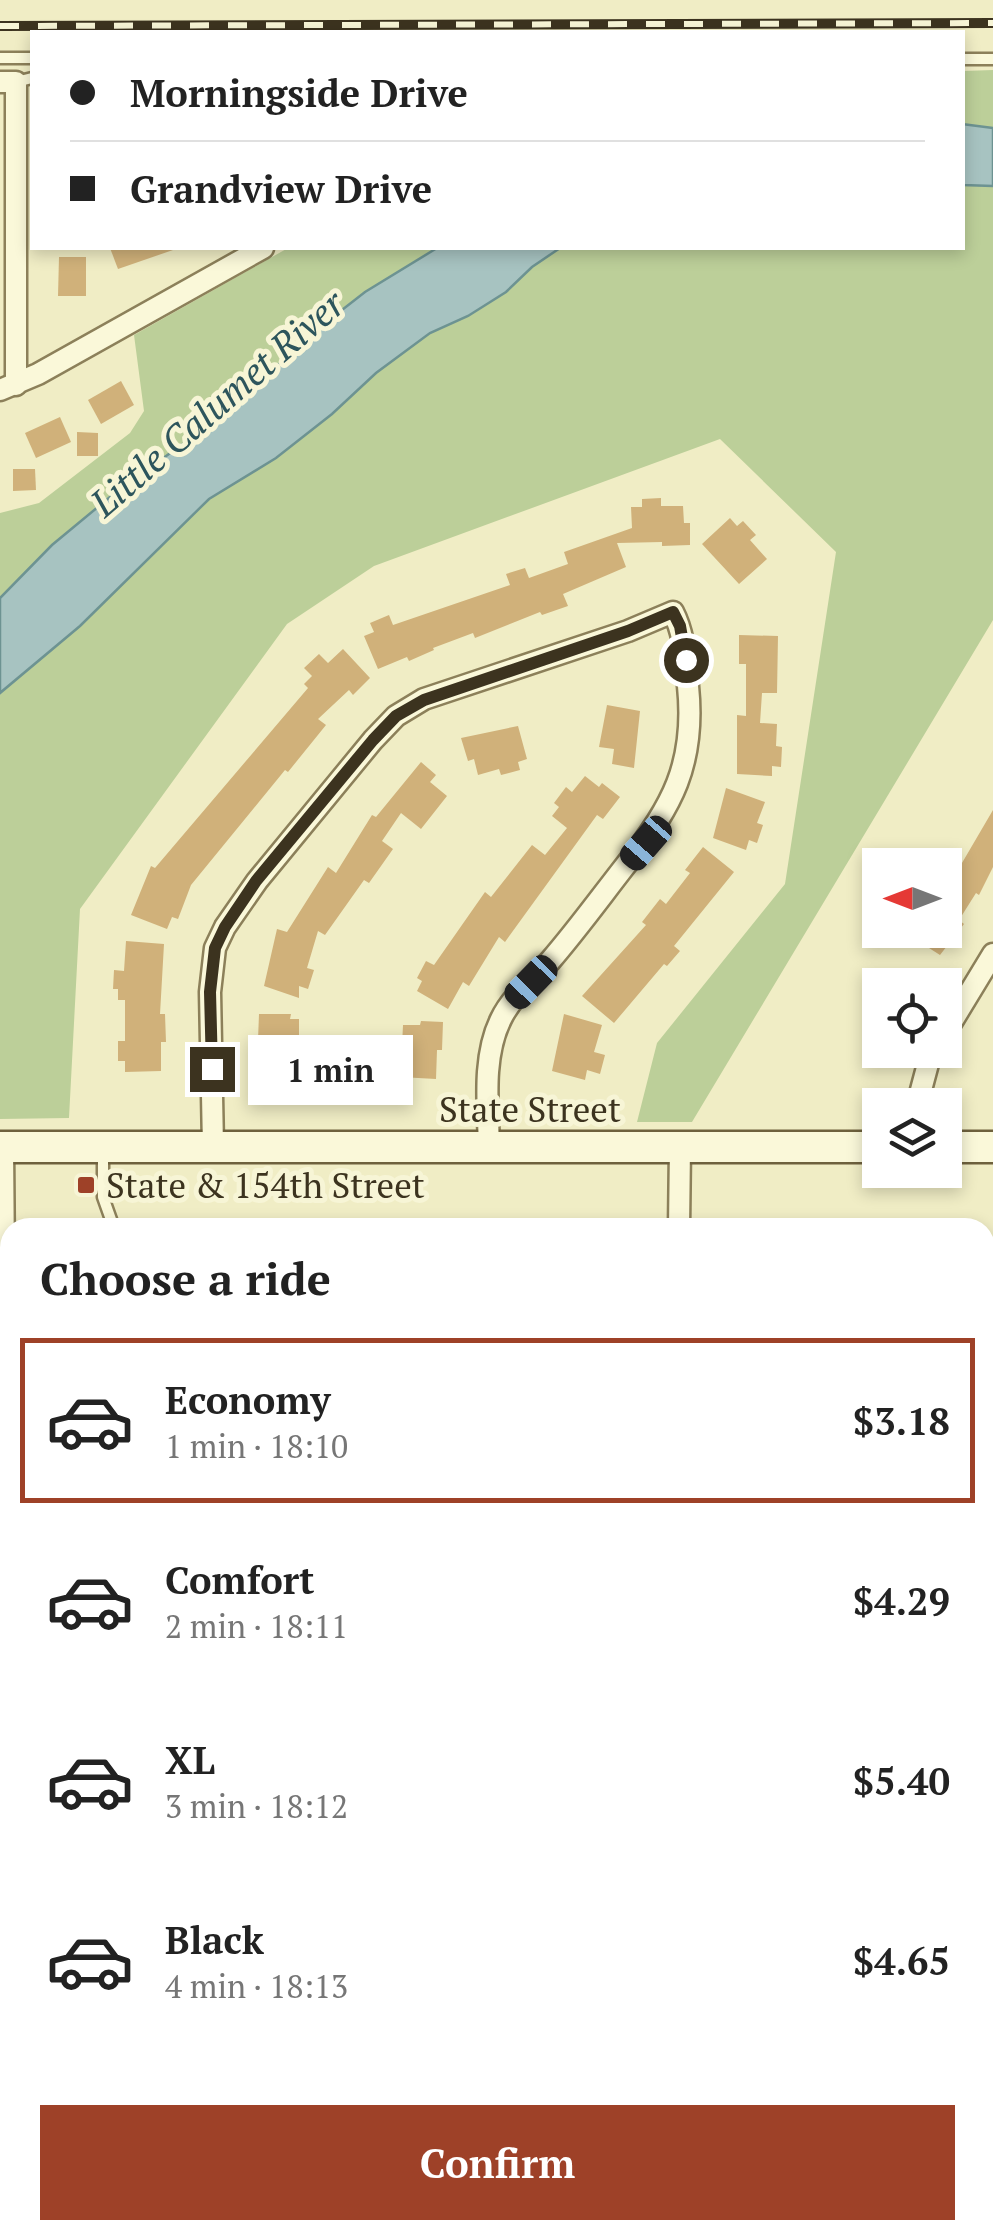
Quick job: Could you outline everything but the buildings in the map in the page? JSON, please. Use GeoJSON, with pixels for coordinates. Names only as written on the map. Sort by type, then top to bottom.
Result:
{"type":"FeatureCollection","features":[{"type":"Feature","properties":{"kind":"main road","name":"State Street"},"geometry":{"type":"LineString","coordinates":[[2,1147],[862,1147]]}},
{"type":"Feature","properties":{"kind":"main road"},"geometry":{"type":"LineString","coordinates":[[962,1147],[993,1148]]}},
{"type":"Feature","properties":{"kind":"street"},"geometry":{"type":"LineString","coordinates":[[8,387],[16,81]]}},
{"type":"Feature","properties":{"kind":"street"},"geometry":{"type":"LineString","coordinates":[[8,387],[259,250]]}},
{"type":"Feature","properties":{"kind":"street"},"geometry":{"type":"LineString","coordinates":[[213,1146],[210,992],[215,948],[256,881],[373,740],[396,716],[424,700],[673,612],[680,626],[690,700],[689,743],[684,762],[657,827],[500,1020],[491,1050],[489,1147]]}},
{"type":"Feature","properties":{"kind":"street"},"geometry":{"type":"LineString","coordinates":[[962,1005],[993,954]]}},
{"type":"Feature","properties":{"kind":"street"},"geometry":{"type":"LineString","coordinates":[[2,1147],[5,1218]]}},
{"type":"Feature","properties":{"kind":"street"},"geometry":{"type":"LineString","coordinates":[[680,1147],[680,1218]]}},
{"type":"Feature","properties":{"kind":"lane"},"geometry":{"type":"LineString","coordinates":[[0,58],[30,58]]}},
{"type":"Feature","properties":{"kind":"lane"},"geometry":{"type":"LineString","coordinates":[[965,58],[993,58]]}},
{"type":"Feature","properties":{"kind":"lane"},"geometry":{"type":"LineString","coordinates":[[103,1147],[104,1196],[111,1218]]}},
{"type":"Feature","properties":{"kind":"green space"},"geometry":{"type":"Polygon","coordinates":[[[993,70],[993,128],[965,124],[965,71],[993,70]]]}},
{"type":"Feature","properties":{"kind":"green space"},"geometry":{"type":"Polygon","coordinates":[[[965,185],[993,186],[993,620],[692,1122],[637,1122],[657,1043],[785,884],[836,552],[720,439],[374,566],[287,624],[80,909],[69,1118],[0,1119],[0,693],[80,626],[209,499],[276,458],[430,333],[468,316],[506,292],[557,250],[965,250],[965,185]]]}},
{"type":"Feature","properties":{"kind":"green space"},"geometry":{"type":"Polygon","coordinates":[[[284,250],[434,250],[365,292],[324,324],[251,390],[52,545],[0,598],[0,513],[39,503],[130,433],[144,411],[134,335],[284,250]]]}},
{"type":"Feature","properties":{"kind":"water"},"geometry":{"type":"Polygon","coordinates":[[[965,124],[993,128],[993,186],[965,185],[965,124]]]}},
{"type":"Feature","properties":{"kind":"water"},"geometry":{"type":"Polygon","coordinates":[[[434,250],[557,250],[506,292],[468,316],[430,333],[276,458],[209,499],[80,626],[0,693],[0,598],[52,545],[116,492],[219,418],[365,292],[434,250]]]}},
{"type":"Feature","properties":{"kind":"railway"},"geometry":{"type":"LineString","coordinates":[[0,26],[993,23]]}},
{"type":"Feature","properties":{"kind":"place","name":"State & 154th Street"},"geometry":{"type":"Point","coordinates":[86,1185]}},
{"type":"Feature","properties":{"kind":"route"},"geometry":{"type":"LineString","coordinates":[[212,1069],[210,992],[215,948],[225,927],[256,881],[396,716],[424,700],[673,612],[680,626],[686,660]]}},
{"type":"Feature","properties":{"kind":"water label","name":"Little Calumet River"},"geometry":{"type":"Point","coordinates":[217,403]}}]}
